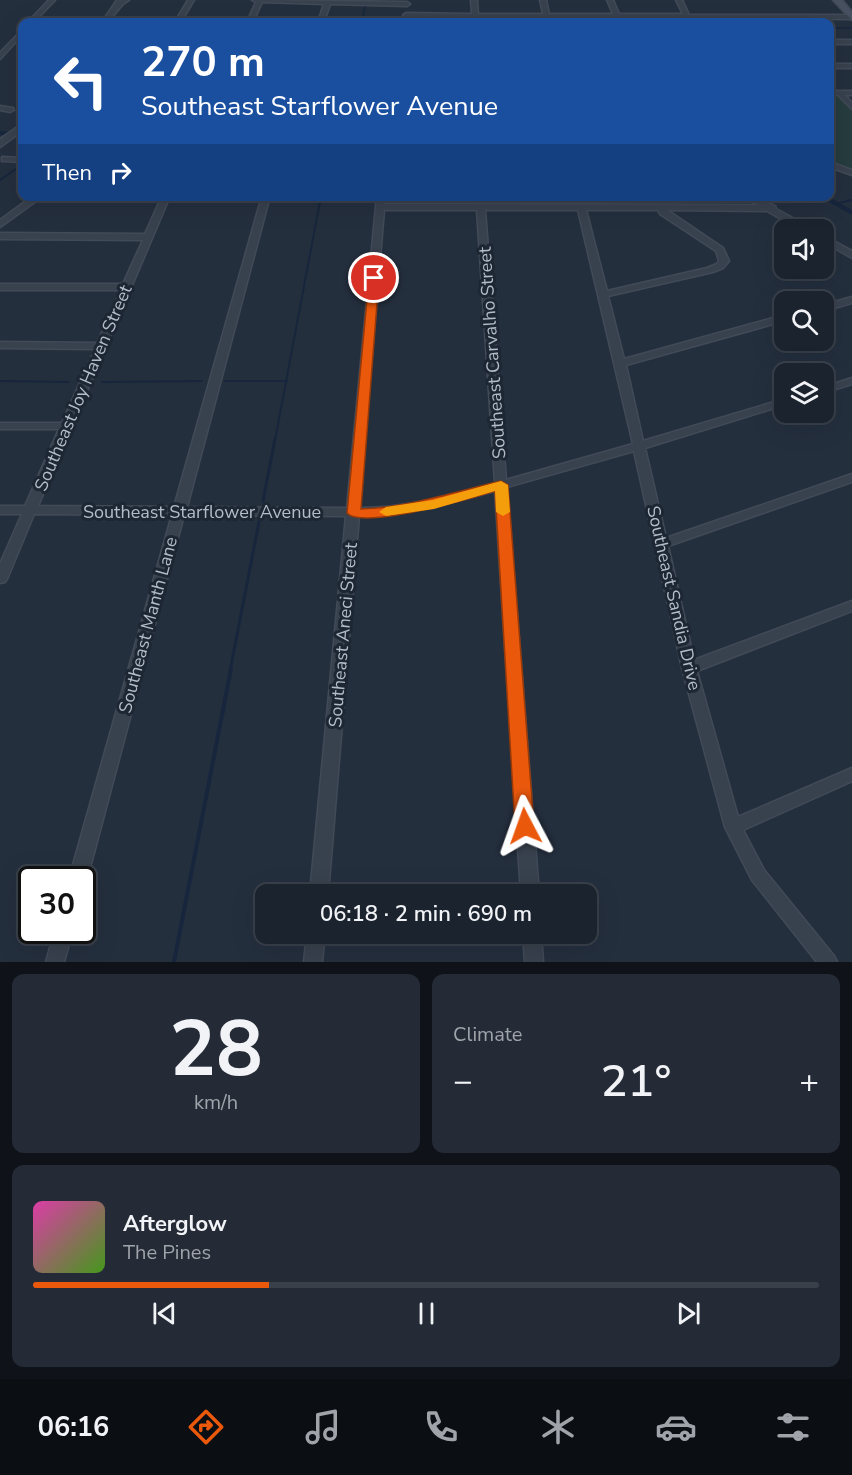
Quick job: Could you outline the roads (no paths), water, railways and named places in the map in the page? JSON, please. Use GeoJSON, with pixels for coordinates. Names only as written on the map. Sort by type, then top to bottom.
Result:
{"type":"FeatureCollection","features":[{"type":"Feature","properties":{"kind":"main road"},"geometry":{"type":"LineString","coordinates":[[837,0],[852,17]]}},
{"type":"Feature","properties":{"kind":"main road"},"geometry":{"type":"LineString","coordinates":[[847,0],[852,5]]}},
{"type":"Feature","properties":{"kind":"street"},"geometry":{"type":"LineString","coordinates":[[35,18],[52,0]]}},
{"type":"Feature","properties":{"kind":"street"},"geometry":{"type":"LineString","coordinates":[[180,18],[191,0]]}},
{"type":"Feature","properties":{"kind":"street"},"geometry":{"type":"LineString","coordinates":[[255,0],[407,2],[405,18]]}},
{"type":"Feature","properties":{"kind":"street"},"geometry":{"type":"LineString","coordinates":[[252,18],[260,0]]}},
{"type":"Feature","properties":{"kind":"street"},"geometry":{"type":"LineString","coordinates":[[474,0],[475,15]]}},
{"type":"Feature","properties":{"kind":"street"},"geometry":{"type":"LineString","coordinates":[[543,0],[546,16]]}},
{"type":"Feature","properties":{"kind":"street"},"geometry":{"type":"LineString","coordinates":[[610,0],[618,18]]}},
{"type":"Feature","properties":{"kind":"street"},"geometry":{"type":"LineString","coordinates":[[679,0],[687,16]]}},
{"type":"Feature","properties":{"kind":"street"},"geometry":{"type":"LineString","coordinates":[[108,18],[121,1]]}},
{"type":"Feature","properties":{"kind":"street"},"geometry":{"type":"LineString","coordinates":[[322,18],[327,1]]}},
{"type":"Feature","properties":{"kind":"street"},"geometry":{"type":"LineString","coordinates":[[422,18],[475,15],[594,18]]}},
{"type":"Feature","properties":{"kind":"street"},"geometry":{"type":"LineString","coordinates":[[641,18],[852,17]]}},
{"type":"Feature","properties":{"kind":"street"},"geometry":{"type":"LineString","coordinates":[[0,57],[18,37]]}},
{"type":"Feature","properties":{"kind":"street"},"geometry":{"type":"LineString","coordinates":[[834,42],[852,42]]}},
{"type":"Feature","properties":{"kind":"street"},"geometry":{"type":"LineString","coordinates":[[834,66],[852,66]]}},
{"type":"Feature","properties":{"kind":"street"},"geometry":{"type":"LineString","coordinates":[[834,93],[852,93]]}},
{"type":"Feature","properties":{"kind":"street"},"geometry":{"type":"LineString","coordinates":[[840,93],[852,107]]}},
{"type":"Feature","properties":{"kind":"street"},"geometry":{"type":"LineString","coordinates":[[0,108],[10,110]]}},
{"type":"Feature","properties":{"kind":"street"},"geometry":{"type":"LineString","coordinates":[[3,142],[18,130]]}},
{"type":"Feature","properties":{"kind":"street"},"geometry":{"type":"LineString","coordinates":[[5,159],[18,160]]}},
{"type":"Feature","properties":{"kind":"street"},"geometry":{"type":"LineString","coordinates":[[834,166],[852,173]]}},
{"type":"Feature","properties":{"kind":"street"},"geometry":{"type":"LineString","coordinates":[[0,224],[32,201]]}},
{"type":"Feature","properties":{"kind":"street","name":"Southeast Joy Haven Street"},"geometry":{"type":"LineString","coordinates":[[0,579],[164,201]]}},
{"type":"Feature","properties":{"kind":"street","name":"Southeast Manth Lane"},"geometry":{"type":"LineString","coordinates":[[82,866],[265,201]]}},
{"type":"Feature","properties":{"kind":"street"},"geometry":{"type":"LineString","coordinates":[[757,201],[790,219]]}},
{"type":"Feature","properties":{"kind":"street"},"geometry":{"type":"LineString","coordinates":[[381,202],[481,208],[772,208]]}},
{"type":"Feature","properties":{"kind":"street","name":"Southeast Aneci Street"},"geometry":{"type":"LineString","coordinates":[[320,884],[381,202]]}},
{"type":"Feature","properties":{"kind":"street","name":"Southeast Sandia Drive"},"geometry":{"type":"LineString","coordinates":[[581,207],[640,446],[689,668],[733,827],[758,875],[828,962]]}},
{"type":"Feature","properties":{"kind":"street","name":"Southeast Carvalho Street"},"geometry":{"type":"LineString","coordinates":[[481,208],[529,884]]}},
{"type":"Feature","properties":{"kind":"street"},"geometry":{"type":"LineString","coordinates":[[602,295],[715,268],[722,264],[725,257],[720,250],[663,212],[662,208]]}},
{"type":"Feature","properties":{"kind":"street"},"geometry":{"type":"LineString","coordinates":[[0,236],[148,237]]}},
{"type":"Feature","properties":{"kind":"street"},"geometry":{"type":"LineString","coordinates":[[834,245],[852,255]]}},
{"type":"Feature","properties":{"kind":"street"},"geometry":{"type":"LineString","coordinates":[[0,287],[127,287]]}},
{"type":"Feature","properties":{"kind":"street"},"geometry":{"type":"LineString","coordinates":[[834,305],[852,300]]}},
{"type":"Feature","properties":{"kind":"street"},"geometry":{"type":"LineString","coordinates":[[620,363],[774,321]]}},
{"type":"Feature","properties":{"kind":"street"},"geometry":{"type":"LineString","coordinates":[[0,345],[101,346]]}},
{"type":"Feature","properties":{"kind":"street"},"geometry":{"type":"LineString","coordinates":[[834,387],[852,381]]}},
{"type":"Feature","properties":{"kind":"street","name":"Southeast Starflower Avenue"},"geometry":{"type":"LineString","coordinates":[[0,510],[179,513],[384,512],[434,504],[640,446],[774,405]]}},
{"type":"Feature","properties":{"kind":"street"},"geometry":{"type":"LineString","coordinates":[[0,426],[66,426]]}},
{"type":"Feature","properties":{"kind":"street"},"geometry":{"type":"LineString","coordinates":[[661,544],[852,478]]}},
{"type":"Feature","properties":{"kind":"street"},"geometry":{"type":"LineString","coordinates":[[689,668],[852,606]]}},
{"type":"Feature","properties":{"kind":"street"},"geometry":{"type":"LineString","coordinates":[[733,827],[852,774]]}},
{"type":"Feature","properties":{"kind":"street"},"geometry":{"type":"LineString","coordinates":[[55,962],[60,944]]}},
{"type":"Feature","properties":{"kind":"street"},"geometry":{"type":"LineString","coordinates":[[313,962],[315,944]]}},
{"type":"Feature","properties":{"kind":"street"},"geometry":{"type":"LineString","coordinates":[[533,944],[534,962]]}},
{"type":"Feature","properties":{"kind":"waterway"},"geometry":{"type":"LineString","coordinates":[[363,18],[365,6]]}},
{"type":"Feature","properties":{"kind":"waterway"},"geometry":{"type":"LineString","coordinates":[[834,28],[852,28]]}},
{"type":"Feature","properties":{"kind":"waterway"},"geometry":{"type":"LineString","coordinates":[[0,133],[18,135]]}},
{"type":"Feature","properties":{"kind":"waterway"},"geometry":{"type":"LineString","coordinates":[[0,180],[18,168]]}},
{"type":"Feature","properties":{"kind":"waterway"},"geometry":{"type":"LineString","coordinates":[[835,204],[852,200]]}},
{"type":"Feature","properties":{"kind":"waterway"},"geometry":{"type":"LineString","coordinates":[[286,381],[320,201]]}},
{"type":"Feature","properties":{"kind":"waterway"},"geometry":{"type":"LineString","coordinates":[[830,201],[852,213]]}},
{"type":"Feature","properties":{"kind":"waterway"},"geometry":{"type":"LineString","coordinates":[[0,381],[69,382]]}},
{"type":"Feature","properties":{"kind":"waterway"},"geometry":{"type":"LineString","coordinates":[[102,382],[202,381]]}},
{"type":"Feature","properties":{"kind":"waterway"},"geometry":{"type":"LineString","coordinates":[[225,381],[286,381]]}},
{"type":"Feature","properties":{"kind":"waterway"},"geometry":{"type":"LineString","coordinates":[[275,440],[286,381]]}},
{"type":"Feature","properties":{"kind":"waterway"},"geometry":{"type":"LineString","coordinates":[[263,501],[275,439]]}},
{"type":"Feature","properties":{"kind":"waterway"},"geometry":{"type":"LineString","coordinates":[[230,671],[259,522]]}},
{"type":"Feature","properties":{"kind":"waterway"},"geometry":{"type":"LineString","coordinates":[[174,962],[231,669]]}}]}
